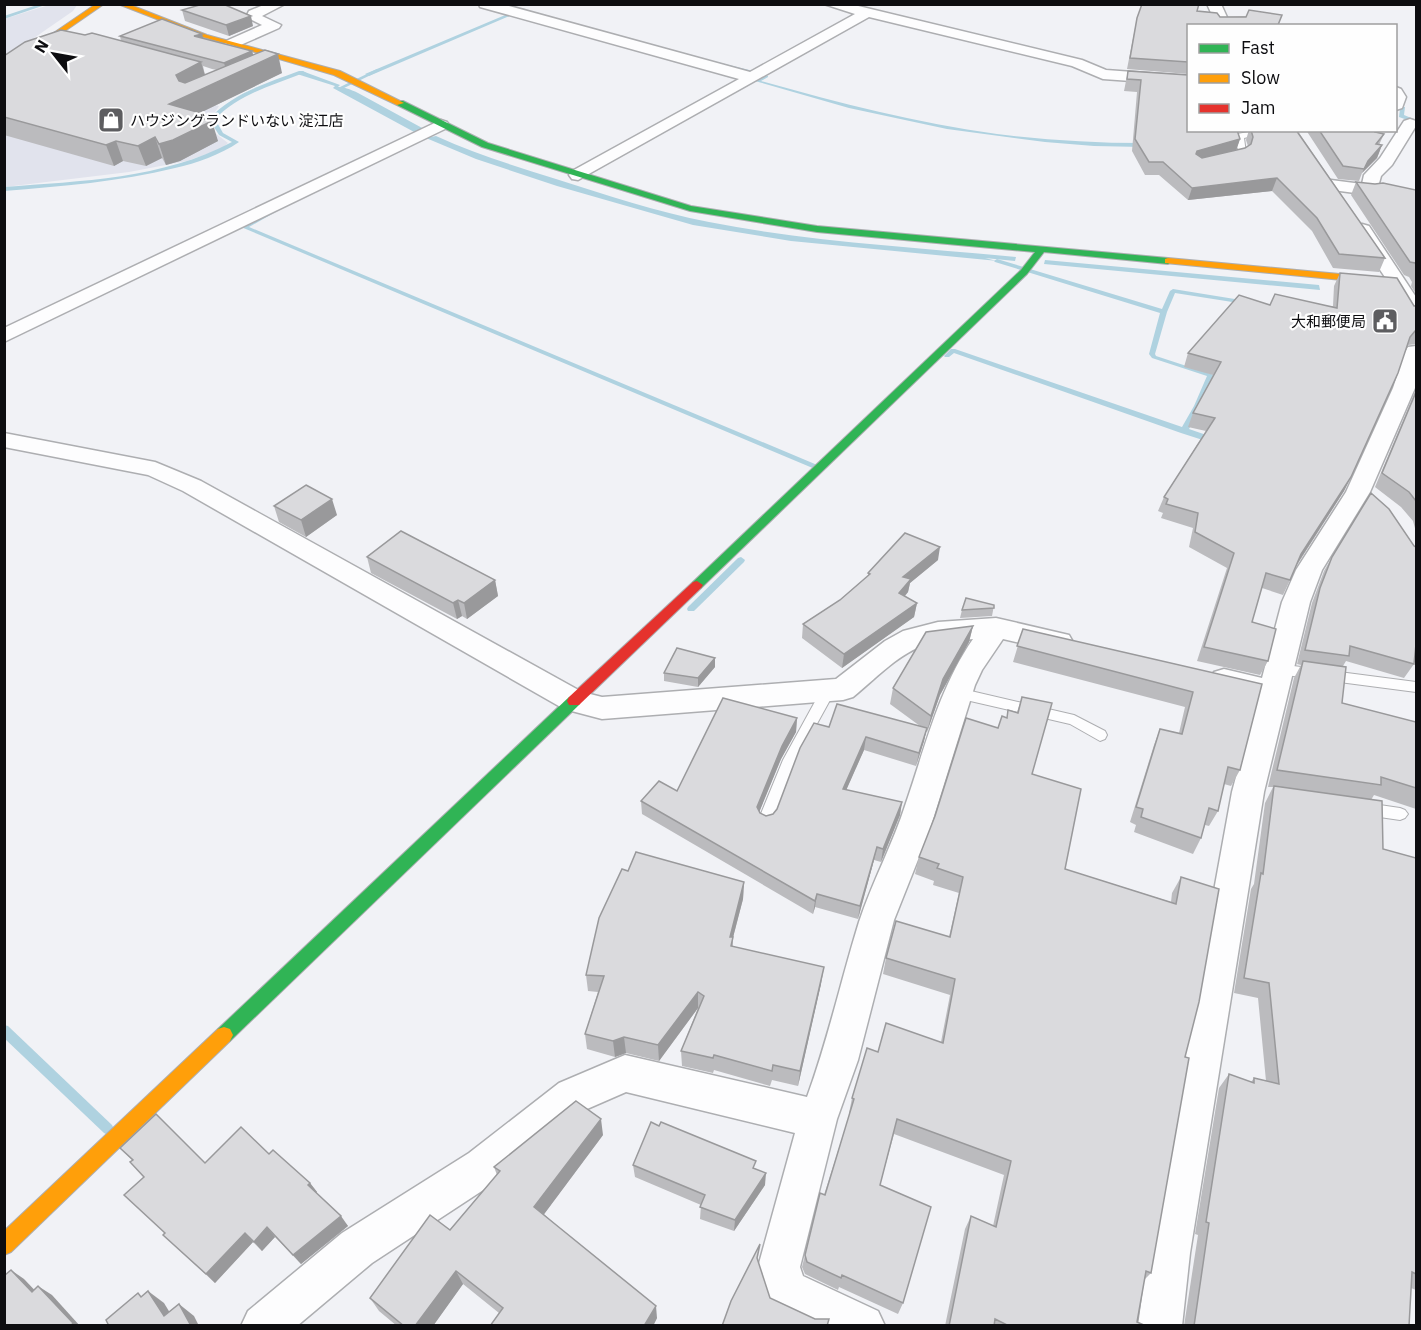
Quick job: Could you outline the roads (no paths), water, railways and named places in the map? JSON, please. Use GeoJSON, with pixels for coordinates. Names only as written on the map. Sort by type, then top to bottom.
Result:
{"type":"FeatureCollection","features":[{"type":"Feature","properties":{"kind":"main road"},"geometry":{"type":"LineString","coordinates":[[4,71],[101,4]]}},
{"type":"Feature","properties":{"kind":"main road"},"geometry":{"type":"LineString","coordinates":[[121,4],[164,22],[231,44],[338,73],[485,145],[690,208],[817,229],[1407,290]]}},
{"type":"Feature","properties":{"kind":"main road"},"geometry":{"type":"LineString","coordinates":[[4,1245],[1024,272],[1040,251]]}},
{"type":"Feature","properties":{"kind":"street"},"geometry":{"type":"LineString","coordinates":[[231,44],[274,26],[253,17],[254,14],[279,4]]}},
{"type":"Feature","properties":{"kind":"street"},"geometry":{"type":"LineString","coordinates":[[485,4],[753,78]]}},
{"type":"Feature","properties":{"kind":"street"},"geometry":{"type":"LineString","coordinates":[[830,4],[1077,63],[1103,74],[1187,81]]}},
{"type":"Feature","properties":{"kind":"street"},"geometry":{"type":"LineString","coordinates":[[1214,4],[1223,24]]}},
{"type":"Feature","properties":{"kind":"street"},"geometry":{"type":"LineString","coordinates":[[578,175],[867,13]]}},
{"type":"Feature","properties":{"kind":"street"},"geometry":{"type":"LineString","coordinates":[[143,30],[164,22]]}},
{"type":"Feature","properties":{"kind":"street"},"geometry":{"type":"LineString","coordinates":[[259,66],[279,58]]}},
{"type":"Feature","properties":{"kind":"street"},"geometry":{"type":"LineString","coordinates":[[1331,185],[1370,190],[1373,175],[1386,161],[1407,123]]}},
{"type":"Feature","properties":{"kind":"street"},"geometry":{"type":"LineString","coordinates":[[4,336],[441,125]]}},
{"type":"Feature","properties":{"kind":"street"},"geometry":{"type":"LineString","coordinates":[[1319,167],[1407,290],[1416,314]]}},
{"type":"Feature","properties":{"kind":"street"},"geometry":{"type":"LineString","coordinates":[[1160,1326],[1169,1253],[1275,680],[1296,602],[1309,570],[1368,497],[1416,352]]}},
{"type":"Feature","properties":{"kind":"street"},"geometry":{"type":"LineString","coordinates":[[4,440],[155,469],[192,486],[574,701],[602,708],[843,689],[896,648],[913,638],[938,632],[996,628],[1088,649]]}},
{"type":"Feature","properties":{"kind":"street"},"geometry":{"type":"LineString","coordinates":[[863,1326],[785,1290],[779,1268],[818,1119],[839,1060],[877,920],[913,832],[958,693],[969,667],[996,628]]}},
{"type":"Feature","properties":{"kind":"street"},"geometry":{"type":"LineString","coordinates":[[1199,675],[1275,680]]}},
{"type":"Feature","properties":{"kind":"street"},"geometry":{"type":"LineString","coordinates":[[263,1326],[357,1248],[483,1167],[573,1096],[625,1073],[818,1119]]}},
{"type":"Feature","properties":{"kind":"lane"},"geometry":{"type":"LineString","coordinates":[[1217,162],[1242,154],[1240,136],[1265,132]]}},
{"type":"Feature","properties":{"kind":"lane"},"geometry":{"type":"LineString","coordinates":[[1275,680],[1416,687]]}},
{"type":"Feature","properties":{"kind":"lane"},"geometry":{"type":"LineString","coordinates":[[766,821],[799,742],[828,691]]}},
{"type":"Feature","properties":{"kind":"lane"},"geometry":{"type":"LineString","coordinates":[[958,693],[1074,720],[1100,735]]}},
{"type":"Feature","properties":{"kind":"lane"},"geometry":{"type":"LineString","coordinates":[[1353,807],[1400,814]]}},
{"type":"Feature","properties":{"kind":"water"},"geometry":{"type":"Polygon","coordinates":[[[500,5],[526,9],[369,76],[365,74],[510,13],[500,5]]]}},
{"type":"Feature","properties":{"kind":"water"},"geometry":{"type":"Polygon","coordinates":[[[302,71],[340,85],[338,87],[347,88],[424,129],[416,133],[333,88],[335,86],[297,74],[302,71]]]}},
{"type":"Feature","properties":{"kind":"water"},"geometry":{"type":"Polygon","coordinates":[[[436,136],[495,159],[594,191],[709,222],[824,239],[1016,257],[1015,261],[985,258],[996,261],[791,241],[693,225],[557,186],[476,159],[426,138],[436,136]]]}},
{"type":"Feature","properties":{"kind":"water"},"geometry":{"type":"Polygon","coordinates":[[[1045,260],[1319,285],[1320,290],[1044,264],[1045,260]]]}},
{"type":"Feature","properties":{"kind":"waterway"},"geometry":{"type":"LineString","coordinates":[[4,18],[46,4]]}},
{"type":"Feature","properties":{"kind":"waterway"},"geometry":{"type":"LineString","coordinates":[[713,62],[751,72]]}},
{"type":"Feature","properties":{"kind":"waterway"},"geometry":{"type":"LineString","coordinates":[[340,88],[379,70]]}},
{"type":"Feature","properties":{"kind":"waterway"},"geometry":{"type":"LineString","coordinates":[[4,189],[124,177],[157,171],[214,154],[236,142],[221,134],[212,119],[221,110],[241,96],[265,86],[301,72],[308,75]]}},
{"type":"Feature","properties":{"kind":"waterway"},"geometry":{"type":"LineString","coordinates":[[766,76],[757,81],[851,107],[947,128],[1045,141],[1143,145]]}},
{"type":"Feature","properties":{"kind":"waterway"},"geometry":{"type":"LineString","coordinates":[[1397,107],[1403,108],[1401,116],[1416,122]]}},
{"type":"Feature","properties":{"kind":"waterway"},"geometry":{"type":"LineString","coordinates":[[276,210],[244,227],[818,467]]}},
{"type":"Feature","properties":{"kind":"waterway"},"geometry":{"type":"LineString","coordinates":[[997,261],[1164,312]]}},
{"type":"Feature","properties":{"kind":"waterway"},"geometry":{"type":"LineString","coordinates":[[1164,312],[1173,291],[1245,302]]}},
{"type":"Feature","properties":{"kind":"waterway"},"geometry":{"type":"LineString","coordinates":[[1164,312],[1152,354],[1154,357],[1211,375],[1184,430]]}},
{"type":"Feature","properties":{"kind":"waterway"},"geometry":{"type":"LineString","coordinates":[[947,356],[953,350],[1184,430]]}},
{"type":"Feature","properties":{"kind":"waterway"},"geometry":{"type":"LineString","coordinates":[[1184,430],[1212,440]]}},
{"type":"Feature","properties":{"kind":"waterway"},"geometry":{"type":"LineString","coordinates":[[691,609],[741,560]]}},
{"type":"Feature","properties":{"kind":"waterway"},"geometry":{"type":"LineString","coordinates":[[4,1030],[108,1129]]}},
{"type":"Feature","properties":{"kind":"place","name":"ハウジングランドいない 淀江店"},"geometry":{"type":"Point","coordinates":[111,120]}},
{"type":"Feature","properties":{"kind":"place","name":"大和郵便局"},"geometry":{"type":"Point","coordinates":[1385,321]}}]}
